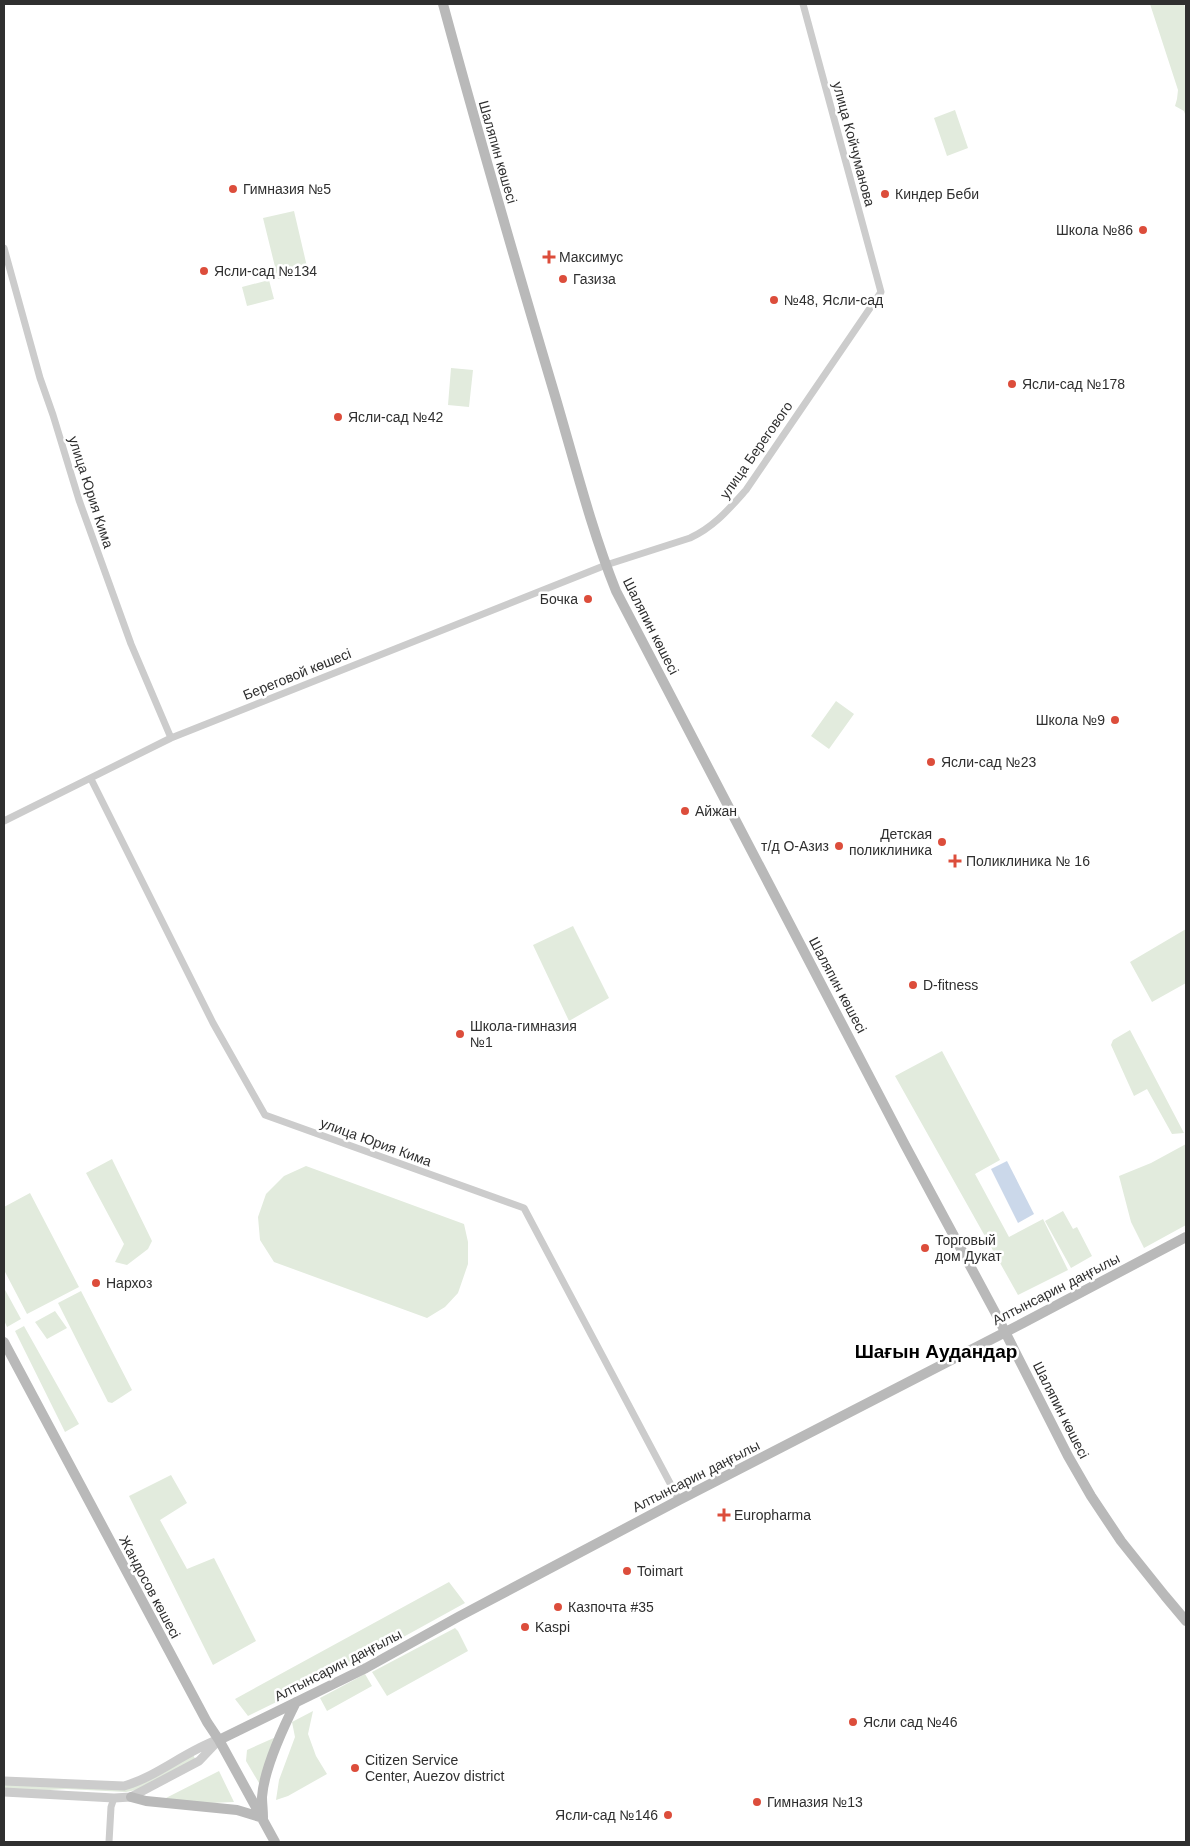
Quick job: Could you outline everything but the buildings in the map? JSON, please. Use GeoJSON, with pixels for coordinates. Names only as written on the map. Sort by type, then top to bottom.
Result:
{"type":"FeatureCollection","features":[{"type":"Feature","properties":{"kind":"main road","name":"Шаляпин көшесі"},"geometry":{"type":"LineString","coordinates":[[443,4],[482,147],[606,565],[624,607],[1005,1332],[1068,1456],[1091,1496],[1121,1541],[1186,1620]]}},
{"type":"Feature","properties":{"kind":"main road","name":"Алтынсарин даңғылы"},"geometry":{"type":"LineString","coordinates":[[219,1740],[366,1668],[679,1500],[1186,1237]]}},
{"type":"Feature","properties":{"kind":"main road","name":"Жандосов көшесі"},"geometry":{"type":"LineString","coordinates":[[4,1342],[204,1717],[219,1740],[275,1842]]}},
{"type":"Feature","properties":{"kind":"main road"},"geometry":{"type":"LineString","coordinates":[[131,1798],[237,1810],[263,1818],[262,1798],[264,1786],[283,1729],[296,1702]]}},
{"type":"Feature","properties":{"kind":"street","name":"улица Койчуманова"},"geometry":{"type":"LineString","coordinates":[[803,4],[881,292]]}},
{"type":"Feature","properties":{"kind":"street","name":"улица Юрия Кима"},"geometry":{"type":"LineString","coordinates":[[4,248],[40,378],[79,500],[131,644],[171,738]]}},
{"type":"Feature","properties":{"kind":"street","name":"улица Берегового"},"geometry":{"type":"LineString","coordinates":[[606,565],[690,538],[724,516],[746,490],[881,292]]}},
{"type":"Feature","properties":{"kind":"street","name":"Береговой көшесі"},"geometry":{"type":"LineString","coordinates":[[4,821],[171,738],[606,565]]}},
{"type":"Feature","properties":{"kind":"street","name":"улица Юрия Кима"},"geometry":{"type":"LineString","coordinates":[[91,778],[213,1023],[265,1115],[524,1208],[679,1500]]}},
{"type":"Feature","properties":{"kind":"street"},"geometry":{"type":"LineString","coordinates":[[4,1781],[124,1786],[142,1780],[195,1750],[219,1740]]}},
{"type":"Feature","properties":{"kind":"street"},"geometry":{"type":"LineString","coordinates":[[4,1792],[131,1798],[199,1761],[219,1740]]}},
{"type":"Feature","properties":{"kind":"street"},"geometry":{"type":"LineString","coordinates":[[109,1842],[111,1808],[114,1798]]}},
{"type":"Feature","properties":{"kind":"shaded area"},"geometry":{"type":"Polygon","coordinates":[[[1150,4],[1184,4],[1186,12],[1186,117],[1184,111],[1175,106],[1178,90],[1150,4]]]}},
{"type":"Feature","properties":{"kind":"shaded area"},"geometry":{"type":"Polygon","coordinates":[[[955,110],[968,148],[947,156],[934,118],[955,110]]]}},
{"type":"Feature","properties":{"kind":"shaded area"},"geometry":{"type":"Polygon","coordinates":[[[294,211],[308,271],[278,279],[263,218],[294,211]]]}},
{"type":"Feature","properties":{"kind":"shaded area"},"geometry":{"type":"Polygon","coordinates":[[[269,280],[274,299],[247,306],[242,287],[269,280]]]}},
{"type":"Feature","properties":{"kind":"shaded area"},"geometry":{"type":"Polygon","coordinates":[[[451,368],[473,370],[469,407],[448,405],[451,368]]]}},
{"type":"Feature","properties":{"kind":"shaded area"},"geometry":{"type":"Polygon","coordinates":[[[836,701],[854,714],[829,749],[811,736],[836,701]]]}},
{"type":"Feature","properties":{"kind":"shaded area"},"geometry":{"type":"Polygon","coordinates":[[[573,926],[609,998],[569,1021],[533,945],[573,926]]]}},
{"type":"Feature","properties":{"kind":"shaded area"},"geometry":{"type":"Polygon","coordinates":[[[1186,929],[1186,983],[1152,1002],[1130,962],[1186,929]]]}},
{"type":"Feature","properties":{"kind":"shaded area"},"geometry":{"type":"Polygon","coordinates":[[[1130,1030],[1184,1133],[1172,1134],[1147,1089],[1134,1096],[1111,1045],[1113,1040],[1130,1030]]]}},
{"type":"Feature","properties":{"kind":"shaded area"},"geometry":{"type":"Polygon","coordinates":[[[942,1051],[1000,1160],[975,1174],[1009,1237],[1043,1219],[1068,1270],[1018,1295],[895,1076],[942,1051]]]}},
{"type":"Feature","properties":{"kind":"shaded area"},"geometry":{"type":"Polygon","coordinates":[[[1186,1144],[1186,1225],[1144,1248],[1131,1222],[1119,1176],[1151,1163],[1186,1144]]]}},
{"type":"Feature","properties":{"kind":"shaded area"},"geometry":{"type":"Polygon","coordinates":[[[112,1159],[152,1241],[148,1249],[127,1265],[115,1262],[124,1244],[86,1173],[112,1159]]]}},
{"type":"Feature","properties":{"kind":"shaded area"},"geometry":{"type":"Polygon","coordinates":[[[306,1166],[464,1224],[468,1242],[468,1264],[458,1293],[445,1307],[427,1318],[274,1262],[260,1240],[258,1217],[266,1194],[284,1176],[306,1166]]]}},
{"type":"Feature","properties":{"kind":"shaded area"},"geometry":{"type":"Polygon","coordinates":[[[30,1193],[79,1287],[27,1314],[4,1270],[4,1207],[30,1193]]]}},
{"type":"Feature","properties":{"kind":"shaded area"},"geometry":{"type":"Polygon","coordinates":[[[1063,1211],[1073,1229],[1077,1227],[1092,1256],[1071,1268],[1045,1221],[1063,1211]]]}},
{"type":"Feature","properties":{"kind":"shaded area"},"geometry":{"type":"Polygon","coordinates":[[[4,1288],[21,1319],[7,1327],[4,1320],[4,1288]]]}},
{"type":"Feature","properties":{"kind":"shaded area"},"geometry":{"type":"Polygon","coordinates":[[[81,1291],[132,1390],[112,1403],[108,1402],[58,1303],[81,1291]]]}},
{"type":"Feature","properties":{"kind":"shaded area"},"geometry":{"type":"Polygon","coordinates":[[[55,1311],[67,1328],[47,1339],[35,1322],[55,1311]]]}},
{"type":"Feature","properties":{"kind":"shaded area"},"geometry":{"type":"Polygon","coordinates":[[[24,1326],[79,1424],[65,1432],[15,1331],[24,1326]]]}},
{"type":"Feature","properties":{"kind":"shaded area"},"geometry":{"type":"Polygon","coordinates":[[[171,1475],[187,1503],[160,1520],[187,1569],[214,1558],[256,1641],[213,1665],[129,1496],[171,1475]]]}},
{"type":"Feature","properties":{"kind":"shaded area"},"geometry":{"type":"Polygon","coordinates":[[[449,1582],[465,1603],[358,1662],[248,1716],[235,1699],[449,1582]]]}},
{"type":"Feature","properties":{"kind":"shaded area"},"geometry":{"type":"Polygon","coordinates":[[[455,1628],[468,1651],[387,1696],[372,1672],[455,1628]]]}},
{"type":"Feature","properties":{"kind":"shaded area"},"geometry":{"type":"Polygon","coordinates":[[[365,1674],[372,1686],[327,1711],[320,1698],[365,1674]]]}},
{"type":"Feature","properties":{"kind":"shaded area"},"geometry":{"type":"Polygon","coordinates":[[[313,1711],[308,1734],[316,1756],[327,1774],[288,1796],[276,1800],[279,1780],[295,1737],[292,1722],[313,1711]]]}},
{"type":"Feature","properties":{"kind":"shaded area"},"geometry":{"type":"Polygon","coordinates":[[[276,1737],[262,1788],[246,1761],[247,1750],[276,1737]]]}},
{"type":"Feature","properties":{"kind":"shaded area"},"geometry":{"type":"Polygon","coordinates":[[[193,1754],[195,1759],[136,1790],[126,1792],[66,1789],[33,1791],[4,1789],[4,1782],[116,1788],[193,1754]]]}},
{"type":"Feature","properties":{"kind":"shaded area"},"geometry":{"type":"Polygon","coordinates":[[[219,1771],[234,1802],[210,1803],[164,1799],[219,1771]]]}},
{"type":"Feature","properties":{"kind":"water"},"geometry":{"type":"Polygon","coordinates":[[[1007,1161],[1034,1214],[1018,1223],[991,1169],[1007,1161]]]}},
{"type":"Feature","properties":{"kind":"place","name":"Гимназия №5"},"geometry":{"type":"Point","coordinates":[233,189]}},
{"type":"Feature","properties":{"kind":"place","name":"Киндер Беби"},"geometry":{"type":"Point","coordinates":[885,194]}},
{"type":"Feature","properties":{"kind":"place","name":"Школа №86"},"geometry":{"type":"Point","coordinates":[1143,230]}},
{"type":"Feature","properties":{"kind":"place","name":"Максимус"},"geometry":{"type":"Point","coordinates":[549,257]}},
{"type":"Feature","properties":{"kind":"place","name":"Ясли-сад №134"},"geometry":{"type":"Point","coordinates":[204,271]}},
{"type":"Feature","properties":{"kind":"place","name":"Газиза"},"geometry":{"type":"Point","coordinates":[563,279]}},
{"type":"Feature","properties":{"kind":"place","name":"№48, Ясли-сад"},"geometry":{"type":"Point","coordinates":[774,300]}},
{"type":"Feature","properties":{"kind":"place","name":"Ясли-сад №178"},"geometry":{"type":"Point","coordinates":[1012,384]}},
{"type":"Feature","properties":{"kind":"place","name":"Ясли-сад №42"},"geometry":{"type":"Point","coordinates":[338,417]}},
{"type":"Feature","properties":{"kind":"place","name":"Бочка"},"geometry":{"type":"Point","coordinates":[588,599]}},
{"type":"Feature","properties":{"kind":"place","name":"Школа №9"},"geometry":{"type":"Point","coordinates":[1115,720]}},
{"type":"Feature","properties":{"kind":"place","name":"Ясли-сад №23"},"geometry":{"type":"Point","coordinates":[931,762]}},
{"type":"Feature","properties":{"kind":"place","name":"Айжан"},"geometry":{"type":"Point","coordinates":[685,811]}},
{"type":"Feature","properties":{"kind":"place","name":"Детская поликлиника"},"geometry":{"type":"Point","coordinates":[942,842]}},
{"type":"Feature","properties":{"kind":"place","name":"т/д О-Азиз"},"geometry":{"type":"Point","coordinates":[839,846]}},
{"type":"Feature","properties":{"kind":"place","name":"Поликлиника № 16"},"geometry":{"type":"Point","coordinates":[955,861]}},
{"type":"Feature","properties":{"kind":"place","name":"D-fitness"},"geometry":{"type":"Point","coordinates":[913,985]}},
{"type":"Feature","properties":{"kind":"place","name":"Школа-гимназия №1"},"geometry":{"type":"Point","coordinates":[460,1034]}},
{"type":"Feature","properties":{"kind":"place","name":"Торговый дом Дукат"},"geometry":{"type":"Point","coordinates":[925,1248]}},
{"type":"Feature","properties":{"kind":"place","name":"Нархоз"},"geometry":{"type":"Point","coordinates":[96,1283]}},
{"type":"Feature","properties":{"kind":"place","name":"Europharma"},"geometry":{"type":"Point","coordinates":[724,1515]}},
{"type":"Feature","properties":{"kind":"place","name":"Toimart"},"geometry":{"type":"Point","coordinates":[627,1571]}},
{"type":"Feature","properties":{"kind":"place","name":"Казпочта #35"},"geometry":{"type":"Point","coordinates":[558,1607]}},
{"type":"Feature","properties":{"kind":"place","name":"Kaspi"},"geometry":{"type":"Point","coordinates":[525,1627]}},
{"type":"Feature","properties":{"kind":"place","name":"Ясли сад №46"},"geometry":{"type":"Point","coordinates":[853,1722]}},
{"type":"Feature","properties":{"kind":"place","name":"Citizen Service Center, Auezov district"},"geometry":{"type":"Point","coordinates":[355,1768]}},
{"type":"Feature","properties":{"kind":"place","name":"Гимназия №13"},"geometry":{"type":"Point","coordinates":[757,1802]}},
{"type":"Feature","properties":{"kind":"place","name":"Ясли-сад №146"},"geometry":{"type":"Point","coordinates":[668,1815]}},
{"type":"Feature","properties":{"kind":"district","name":"Шағын Аудандар"},"geometry":{"type":"Point","coordinates":[936,1351]}}]}
